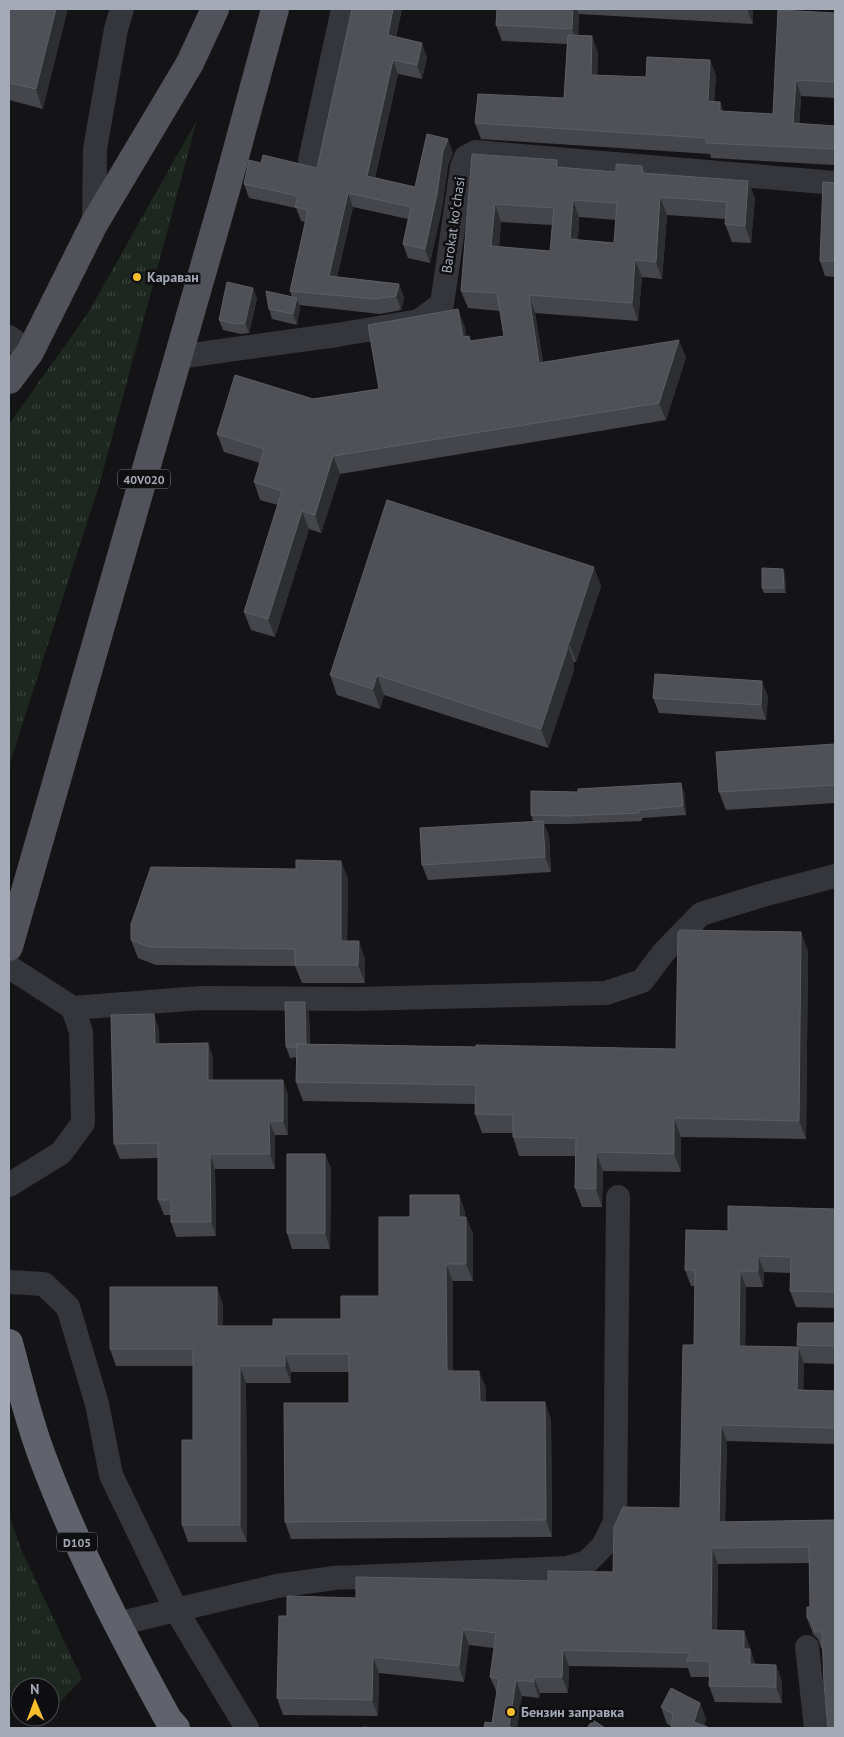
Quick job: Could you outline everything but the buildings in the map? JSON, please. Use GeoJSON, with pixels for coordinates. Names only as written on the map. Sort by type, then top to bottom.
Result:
{"type":"FeatureCollection","features":[{"type":"Feature","properties":{"kind":"highway","name":"D105"},"geometry":{"type":"LineString","coordinates":[[9,1343],[41,1454],[77,1542],[117,1624],[168,1719],[176,1728]]}},
{"type":"Feature","properties":{"kind":"main road"},"geometry":{"type":"LineString","coordinates":[[9,380],[20,344],[190,64],[215,9]]}},
{"type":"Feature","properties":{"kind":"main road","name":"40V020"},"geometry":{"type":"LineString","coordinates":[[9,947],[178,357],[275,9]]}},
{"type":"Feature","properties":{"kind":"street"},"geometry":{"type":"LineString","coordinates":[[94,224],[95,149],[116,29],[122,9]]}},
{"type":"Feature","properties":{"kind":"street"},"geometry":{"type":"LineString","coordinates":[[310,160],[343,9]]}},
{"type":"Feature","properties":{"kind":"street","name":"Barokat koʻchasi"},"geometry":{"type":"LineString","coordinates":[[178,357],[337,336],[419,321],[442,304],[462,167],[466,156],[476,152],[835,183]]}},
{"type":"Feature","properties":{"kind":"street"},"geometry":{"type":"LineString","coordinates":[[9,967],[72,1008],[209,998],[374,998],[606,993],[642,981],[664,952],[701,914],[835,876]]}},
{"type":"Feature","properties":{"kind":"street"},"geometry":{"type":"LineString","coordinates":[[9,1184],[61,1152],[83,1123],[80,1032],[72,1008]]}},
{"type":"Feature","properties":{"kind":"street"},"geometry":{"type":"LineString","coordinates":[[117,1624],[277,1586],[334,1578],[567,1568],[587,1562],[603,1546],[615,1522],[618,1197]]}},
{"type":"Feature","properties":{"kind":"street"},"geometry":{"type":"LineString","coordinates":[[9,1282],[44,1284],[68,1307],[97,1404],[111,1475],[176,1610],[247,1728]]}},
{"type":"Feature","properties":{"kind":"street"},"geometry":{"type":"LineString","coordinates":[[807,1647],[816,1728]]}},
{"type":"Feature","properties":{"kind":"green space"},"geometry":{"type":"Polygon","coordinates":[[[197,120],[101,479],[9,766],[9,424],[88,313],[197,120]]]}},
{"type":"Feature","properties":{"kind":"green space"},"geometry":{"type":"Polygon","coordinates":[[[9,1514],[21,1549],[82,1679],[60,1702],[60,1677],[10,1677],[9,1692],[9,1514]]]}},
{"type":"Feature","properties":{"kind":"place","name":"Караван"},"geometry":{"type":"Point","coordinates":[137,277]}},
{"type":"Feature","properties":{"kind":"place","name":"Бензин заправка"},"geometry":{"type":"Point","coordinates":[511,1712]}}]}
